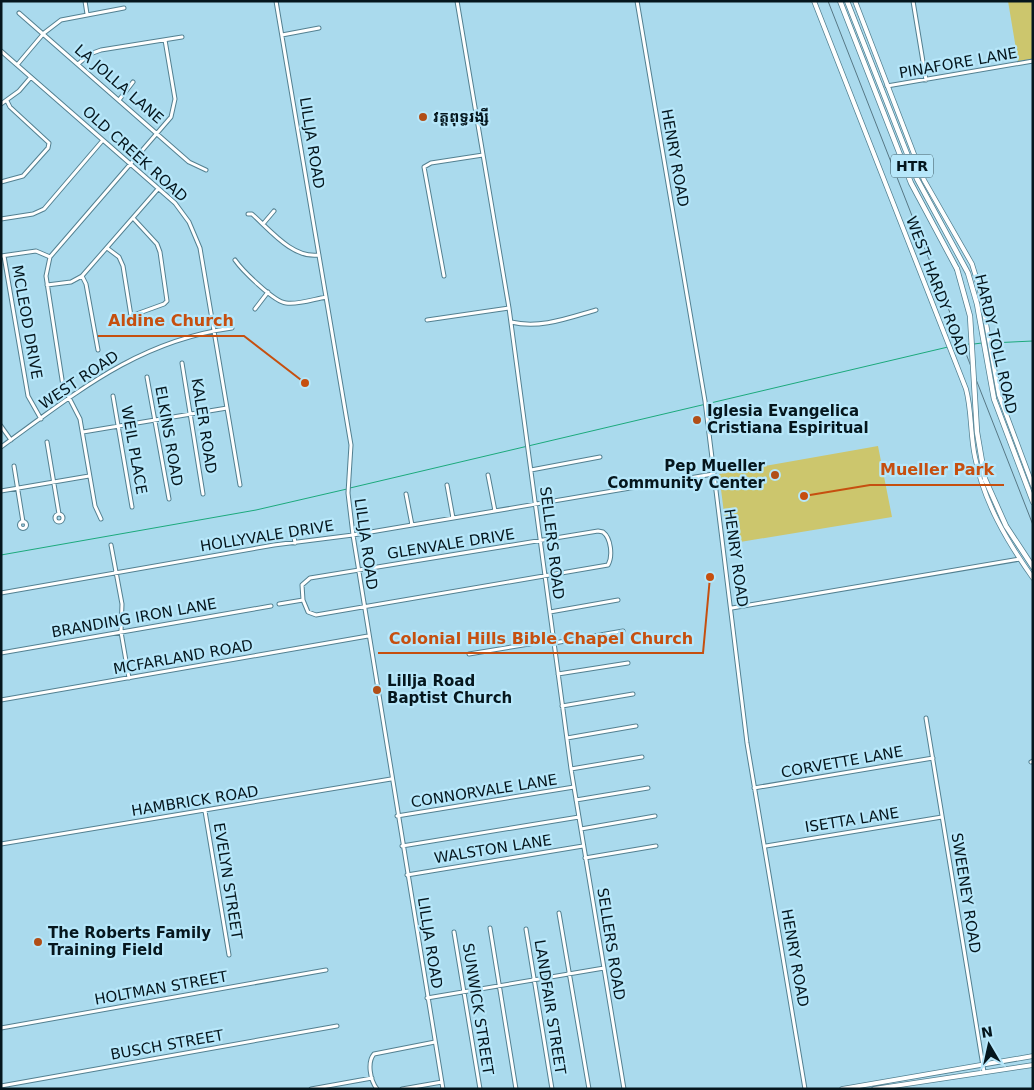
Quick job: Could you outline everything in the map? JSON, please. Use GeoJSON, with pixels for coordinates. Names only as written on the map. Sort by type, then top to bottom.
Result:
{"type":"FeatureCollection","features":[{"type":"Feature","properties":{"kind":"highway","name":"HARDY TOLL ROAD"},"geometry":{"type":"LineString","coordinates":[[840,1],[911,183],[957,269],[970,316],[977,432],[985,479],[1006,526],[1033,567]]}},
{"type":"Feature","properties":{"kind":"highway","name":"HARDY TOLL ROAD"},"geometry":{"type":"LineString","coordinates":[[847,1],[913,170],[968,273],[1000,420],[1033,502]]}},
{"type":"Feature","properties":{"kind":"main road","name":"WEST HARDY ROAD"},"geometry":{"type":"LineString","coordinates":[[814,1],[969,401],[972,436],[980,481],[993,514],[1033,578]]}},
{"type":"Feature","properties":{"kind":"main road"},"geometry":{"type":"LineString","coordinates":[[856,1],[924,180],[972,264],[980,290],[999,395],[1033,486]]}},
{"type":"Feature","properties":{"kind":"main road"},"geometry":{"type":"LineString","coordinates":[[842,1089],[1032,1056]]}},
{"type":"Feature","properties":{"kind":"main road"},"geometry":{"type":"LineString","coordinates":[[874,1089],[1033,1063]]}},
{"type":"Feature","properties":{"kind":"main road"},"geometry":{"type":"LineString","coordinates":[[962,1068],[964,1075]]}},
{"type":"Feature","properties":{"kind":"main road"},"geometry":{"type":"LineString","coordinates":[[914,1077],[915,1082]]}},
{"type":"Feature","properties":{"kind":"street"},"geometry":{"type":"LineString","coordinates":[[85,1],[87,14]]}},
{"type":"Feature","properties":{"kind":"street","name":"LILLJA ROAD"},"geometry":{"type":"LineString","coordinates":[[276,1],[352,451],[348,491],[358,571],[443,1089]]}},
{"type":"Feature","properties":{"kind":"street","name":"SELLERS ROAD"},"geometry":{"type":"LineString","coordinates":[[457,1],[509,308],[571,769],[624,1089]]}},
{"type":"Feature","properties":{"kind":"street","name":"HENRY ROAD"},"geometry":{"type":"LineString","coordinates":[[637,1],[706,409],[732,608],[747,743],[766,846],[805,1089]]}},
{"type":"Feature","properties":{"kind":"street"},"geometry":{"type":"LineString","coordinates":[[914,1],[926,80]]}},
{"type":"Feature","properties":{"kind":"street"},"geometry":{"type":"LineString","coordinates":[[17,65],[44,33],[62,20],[124,8]]}},
{"type":"Feature","properties":{"kind":"street","name":"LA JOLLA LANE"},"geometry":{"type":"LineString","coordinates":[[19,13],[194,165],[206,170]]}},
{"type":"Feature","properties":{"kind":"street"},"geometry":{"type":"LineString","coordinates":[[282,35],[319,28]]}},
{"type":"Feature","properties":{"kind":"street"},"geometry":{"type":"LineString","coordinates":[[78,64],[90,54],[182,37]]}},
{"type":"Feature","properties":{"kind":"street"},"geometry":{"type":"LineString","coordinates":[[101,519],[97,512],[89,476],[83,432],[77,410],[63,386],[47,286],[46,268],[50,257],[159,134],[171,117],[175,98],[165,40]]}},
{"type":"Feature","properties":{"kind":"street","name":"OLD CREEK ROAD"},"geometry":{"type":"LineString","coordinates":[[2,53],[175,203],[195,233],[240,485]]}},
{"type":"Feature","properties":{"kind":"street","name":"PINAFORE LANE"},"geometry":{"type":"LineString","coordinates":[[887,86],[1033,61]]}},
{"type":"Feature","properties":{"kind":"street"},"geometry":{"type":"LineString","coordinates":[[1,104],[7,101],[31,77]]}},
{"type":"Feature","properties":{"kind":"street"},"geometry":{"type":"LineString","coordinates":[[119,100],[133,82]]}},
{"type":"Feature","properties":{"kind":"street"},"geometry":{"type":"LineString","coordinates":[[1,182],[24,176],[48,148],[48,140],[10,107],[7,101]]}},
{"type":"Feature","properties":{"kind":"street"},"geometry":{"type":"LineString","coordinates":[[1,219],[33,214],[44,209],[103,140]]}},
{"type":"Feature","properties":{"kind":"street"},"geometry":{"type":"LineString","coordinates":[[444,276],[424,167],[430,163],[483,154]]}},
{"type":"Feature","properties":{"kind":"street"},"geometry":{"type":"LineString","coordinates":[[47,286],[71,282],[82,276],[158,189]]}},
{"type":"Feature","properties":{"kind":"street"},"geometry":{"type":"LineString","coordinates":[[263,224],[274,211]]}},
{"type":"Feature","properties":{"kind":"street"},"geometry":{"type":"LineString","coordinates":[[248,214],[252,214],[298,252],[310,256],[319,255]]}},
{"type":"Feature","properties":{"kind":"street"},"geometry":{"type":"LineString","coordinates":[[107,248],[119,257],[123,266],[131,316],[164,304],[168,296],[157,244],[133,218]]}},
{"type":"Feature","properties":{"kind":"street"},"geometry":{"type":"LineString","coordinates":[[3,256],[36,251],[50,257]]}},
{"type":"Feature","properties":{"kind":"street","name":"MCLEOD DRIVE"},"geometry":{"type":"LineString","coordinates":[[3,256],[28,396],[41,419]]}},
{"type":"Feature","properties":{"kind":"street"},"geometry":{"type":"LineString","coordinates":[[235,260],[268,292],[286,303],[326,297]]}},
{"type":"Feature","properties":{"kind":"street"},"geometry":{"type":"LineString","coordinates":[[82,276],[86,284],[98,350]]}},
{"type":"Feature","properties":{"kind":"street"},"geometry":{"type":"LineString","coordinates":[[255,309],[268,292]]}},
{"type":"Feature","properties":{"kind":"street"},"geometry":{"type":"LineString","coordinates":[[427,320],[509,308]]}},
{"type":"Feature","properties":{"kind":"street"},"geometry":{"type":"LineString","coordinates":[[511,322],[538,324],[558,321],[596,310]]}},
{"type":"Feature","properties":{"kind":"street","name":"WEST ROAD"},"geometry":{"type":"LineString","coordinates":[[1,447],[117,367],[150,349],[172,341],[232,328]]}},
{"type":"Feature","properties":{"kind":"street","name":"KALER ROAD"},"geometry":{"type":"LineString","coordinates":[[182,363],[203,494]]}},
{"type":"Feature","properties":{"kind":"street","name":"ELKINS ROAD"},"geometry":{"type":"LineString","coordinates":[[147,377],[169,499]]}},
{"type":"Feature","properties":{"kind":"street","name":"WEIL PLACE"},"geometry":{"type":"LineString","coordinates":[[114,396],[132,507]]}},
{"type":"Feature","properties":{"kind":"street"},"geometry":{"type":"LineString","coordinates":[[83,432],[227,408]]}},
{"type":"Feature","properties":{"kind":"street"},"geometry":{"type":"LineString","coordinates":[[1,426],[11,440]]}},
{"type":"Feature","properties":{"kind":"street"},"geometry":{"type":"LineString","coordinates":[[47,442],[59,514]]}},
{"type":"Feature","properties":{"kind":"street"},"geometry":{"type":"LineString","coordinates":[[531,470],[600,458]]}},
{"type":"Feature","properties":{"kind":"street"},"geometry":{"type":"LineString","coordinates":[[14,466],[23,522]]}},
{"type":"Feature","properties":{"kind":"street","name":"HOLLYVALE DRIVE"},"geometry":{"type":"LineString","coordinates":[[1,593],[713,474]]}},
{"type":"Feature","properties":{"kind":"street"},"geometry":{"type":"LineString","coordinates":[[488,475],[495,511]]}},
{"type":"Feature","properties":{"kind":"street"},"geometry":{"type":"LineString","coordinates":[[1,491],[89,476]]}},
{"type":"Feature","properties":{"kind":"street"},"geometry":{"type":"LineString","coordinates":[[447,485],[453,518]]}},
{"type":"Feature","properties":{"kind":"street"},"geometry":{"type":"LineString","coordinates":[[406,494],[412,525]]}},
{"type":"Feature","properties":{"kind":"street"},"geometry":{"type":"LineString","coordinates":[[293,531],[295,543]]}},
{"type":"Feature","properties":{"kind":"street","name":"GLENVALE DRIVE"},"geometry":{"type":"LineString","coordinates":[[304,600],[302,585],[310,578],[603,532],[608,537],[611,556],[608,565],[545,577]]}},
{"type":"Feature","properties":{"kind":"street"},"geometry":{"type":"LineString","coordinates":[[111,545],[122,604],[121,632],[129,678]]}},
{"type":"Feature","properties":{"kind":"street"},"geometry":{"type":"LineString","coordinates":[[732,608],[1020,559]]}},
{"type":"Feature","properties":{"kind":"street"},"geometry":{"type":"LineString","coordinates":[[279,604],[304,600],[308,612],[313,614],[545,577]]}},
{"type":"Feature","properties":{"kind":"street"},"geometry":{"type":"LineString","coordinates":[[550,612],[618,600]]}},
{"type":"Feature","properties":{"kind":"street","name":"BRANDING IRON LANE"},"geometry":{"type":"LineString","coordinates":[[1,653],[271,606]]}},
{"type":"Feature","properties":{"kind":"street"},"geometry":{"type":"LineString","coordinates":[[469,654],[623,631]]}},
{"type":"Feature","properties":{"kind":"street","name":"MCFARLAND ROAD"},"geometry":{"type":"LineString","coordinates":[[1,700],[368,636]]}},
{"type":"Feature","properties":{"kind":"street"},"geometry":{"type":"LineString","coordinates":[[558,674],[628,663]]}},
{"type":"Feature","properties":{"kind":"street"},"geometry":{"type":"LineString","coordinates":[[562,706],[633,694]]}},
{"type":"Feature","properties":{"kind":"street","name":"SWEENEY ROAD"},"geometry":{"type":"LineString","coordinates":[[926,718],[984,1072]]}},
{"type":"Feature","properties":{"kind":"street"},"geometry":{"type":"LineString","coordinates":[[567,738],[636,726]]}},
{"type":"Feature","properties":{"kind":"street"},"geometry":{"type":"LineString","coordinates":[[571,769],[642,757]]}},
{"type":"Feature","properties":{"kind":"street","name":"CORVETTE LANE"},"geometry":{"type":"LineString","coordinates":[[754,788],[933,758]]}},
{"type":"Feature","properties":{"kind":"street","name":"HAMBRICK ROAD"},"geometry":{"type":"LineString","coordinates":[[1,844],[392,779]]}},
{"type":"Feature","properties":{"kind":"street","name":"CONNORVALE LANE"},"geometry":{"type":"LineString","coordinates":[[398,816],[574,787]]}},
{"type":"Feature","properties":{"kind":"street"},"geometry":{"type":"LineString","coordinates":[[576,800],[648,788]]}},
{"type":"Feature","properties":{"kind":"street","name":"EVELYN STREET"},"geometry":{"type":"LineString","coordinates":[[205,811],[229,955]]}},
{"type":"Feature","properties":{"kind":"street"},"geometry":{"type":"LineString","coordinates":[[581,829],[655,816]]}},
{"type":"Feature","properties":{"kind":"street","name":"ISETTA LANE"},"geometry":{"type":"LineString","coordinates":[[766,846],[942,816]]}},
{"type":"Feature","properties":{"kind":"street"},"geometry":{"type":"LineString","coordinates":[[402,846],[579,817]]}},
{"type":"Feature","properties":{"kind":"street","name":"WALSTON LANE"},"geometry":{"type":"LineString","coordinates":[[407,875],[584,846]]}},
{"type":"Feature","properties":{"kind":"street"},"geometry":{"type":"LineString","coordinates":[[586,858],[656,846]]}},
{"type":"Feature","properties":{"kind":"street"},"geometry":{"type":"LineString","coordinates":[[560,913],[589,1089]]}},
{"type":"Feature","properties":{"kind":"street"},"geometry":{"type":"LineString","coordinates":[[490,928],[516,1089]]}},
{"type":"Feature","properties":{"kind":"street","name":"LANDFAIR STREET"},"geometry":{"type":"LineString","coordinates":[[526,929],[552,1089]]}},
{"type":"Feature","properties":{"kind":"street","name":"SUNWICK STREET"},"geometry":{"type":"LineString","coordinates":[[454,932],[480,1089]]}},
{"type":"Feature","properties":{"kind":"street"},"geometry":{"type":"LineString","coordinates":[[427,998],[604,968]]}},
{"type":"Feature","properties":{"kind":"street","name":"HOLTMAN STREET"},"geometry":{"type":"LineString","coordinates":[[1,1028],[326,970]]}},
{"type":"Feature","properties":{"kind":"street","name":"BUSCH STREET"},"geometry":{"type":"LineString","coordinates":[[1,1086],[337,1026]]}},
{"type":"Feature","properties":{"kind":"street"},"geometry":{"type":"LineString","coordinates":[[377,1089],[372,1078],[370,1062],[374,1054],[435,1042]]}},
{"type":"Feature","properties":{"kind":"street"},"geometry":{"type":"LineString","coordinates":[[1032,1056],[1033,1063]]}},
{"type":"Feature","properties":{"kind":"street"},"geometry":{"type":"LineString","coordinates":[[311,1089],[372,1078]]}},
{"type":"Feature","properties":{"kind":"street"},"geometry":{"type":"LineString","coordinates":[[402,1089],[442,1082]]}},
{"type":"Feature","properties":{"kind":"shaded area"},"geometry":{"type":"Polygon","coordinates":[[[1008,1],[1033,1],[1033,59],[1018,61],[1008,1]]]}},
{"type":"Feature","properties":{"kind":"shaded area"},"geometry":{"type":"Polygon","coordinates":[[[878,446],[892,517],[728,544],[719,474],[878,446]]]}},
{"type":"Feature","properties":{"kind":"waterway"},"geometry":{"type":"LineString","coordinates":[[991,343],[1033,341]]}},
{"type":"Feature","properties":{"kind":"waterway"},"geometry":{"type":"LineString","coordinates":[[974,344],[982,343]]}},
{"type":"Feature","properties":{"kind":"waterway"},"geometry":{"type":"LineString","coordinates":[[952,346],[970,344]]}},
{"type":"Feature","properties":{"kind":"waterway"},"geometry":{"type":"LineString","coordinates":[[350,488],[948,347]]}},
{"type":"Feature","properties":{"kind":"waterway"},"geometry":{"type":"LineString","coordinates":[[1,555],[256,510],[347,489]]}},
{"type":"Feature","properties":{"kind":"railway"},"geometry":{"type":"LineString","coordinates":[[828,1],[1033,525]]}},
{"type":"Feature","properties":{"kind":"place","name":"វត្តពុទ្ធរង្សី"},"geometry":{"type":"Point","coordinates":[423,117]}},
{"type":"Feature","properties":{"kind":"place","name":"Aldine Church"},"geometry":{"type":"Point","coordinates":[305,383]}},
{"type":"Feature","properties":{"kind":"place","name":"Iglesia Evangelica Cristiana Espiritual"},"geometry":{"type":"Point","coordinates":[697,420]}},
{"type":"Feature","properties":{"kind":"place","name":"Pep Mueller Community Center"},"geometry":{"type":"Point","coordinates":[775,475]}},
{"type":"Feature","properties":{"kind":"place","name":"Mueller Park"},"geometry":{"type":"Point","coordinates":[804,496]}},
{"type":"Feature","properties":{"kind":"place","name":"Colonial Hills Bible Chapel Church"},"geometry":{"type":"Point","coordinates":[710,577]}},
{"type":"Feature","properties":{"kind":"place","name":"Lillja Road Baptist Church"},"geometry":{"type":"Point","coordinates":[377,690]}},
{"type":"Feature","properties":{"kind":"place","name":"The Roberts Family Training Field"},"geometry":{"type":"Point","coordinates":[38,942]}}]}
